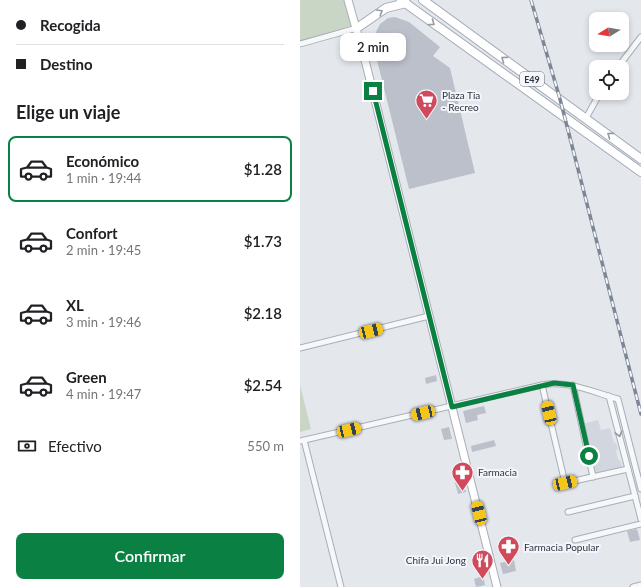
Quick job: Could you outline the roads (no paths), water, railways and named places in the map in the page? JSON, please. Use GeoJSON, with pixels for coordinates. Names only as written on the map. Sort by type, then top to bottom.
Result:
{"type":"FeatureCollection","features":[{"type":"Feature","properties":{"kind":"main road","name":"E49"},"geometry":{"type":"LineString","coordinates":[[423,0],[641,158]]}},
{"type":"Feature","properties":{"kind":"main road"},"geometry":{"type":"LineString","coordinates":[[357,28],[386,8],[403,2]]}},
{"type":"Feature","properties":{"kind":"main road","name":"E49"},"geometry":{"type":"LineString","coordinates":[[403,2],[641,172]]}},
{"type":"Feature","properties":{"kind":"street"},"geometry":{"type":"LineString","coordinates":[[348,0],[357,28],[497,587]]}},
{"type":"Feature","properties":{"kind":"street"},"geometry":{"type":"LineString","coordinates":[[300,44],[357,28]]}},
{"type":"Feature","properties":{"kind":"street"},"geometry":{"type":"LineString","coordinates":[[623,60],[641,37]]}},
{"type":"Feature","properties":{"kind":"street"},"geometry":{"type":"LineString","coordinates":[[586,118],[596,100]]}},
{"type":"Feature","properties":{"kind":"street"},"geometry":{"type":"LineString","coordinates":[[300,348],[429,316]]}},
{"type":"Feature","properties":{"kind":"street"},"geometry":{"type":"LineString","coordinates":[[341,587],[302,440],[452,407],[542,385],[554,383],[573,385],[618,399],[641,489]]}},
{"type":"Feature","properties":{"kind":"street"},"geometry":{"type":"LineString","coordinates":[[542,385],[565,483],[628,469]]}},
{"type":"Feature","properties":{"kind":"street"},"geometry":{"type":"LineString","coordinates":[[573,385],[593,477]]}},
{"type":"Feature","properties":{"kind":"street"},"geometry":{"type":"LineString","coordinates":[[609,396],[641,518]]}},
{"type":"Feature","properties":{"kind":"street"},"geometry":{"type":"LineString","coordinates":[[568,512],[635,496]]}},
{"type":"Feature","properties":{"kind":"street"},"geometry":{"type":"LineString","coordinates":[[576,540],[641,524]]}},
{"type":"Feature","properties":{"kind":"street"},"geometry":{"type":"LineString","coordinates":[[633,587],[641,585]]}},
{"type":"Feature","properties":{"kind":"railway"},"geometry":{"type":"LineString","coordinates":[[531,0],[560,99],[641,414]]}},
{"type":"Feature","properties":{"kind":"place","name":"Plaza Tia - Recreo"},"geometry":{"type":"Point","coordinates":[427,120]}},
{"type":"Feature","properties":{"kind":"place","name":"Farmacia"},"geometry":{"type":"Point","coordinates":[463,492]}},
{"type":"Feature","properties":{"kind":"place","name":"Farmacia Popular"},"geometry":{"type":"Point","coordinates":[509,566]}},
{"type":"Feature","properties":{"kind":"place","name":"Chifa Jui Jong"},"geometry":{"type":"Point","coordinates":[482,580]}}]}
